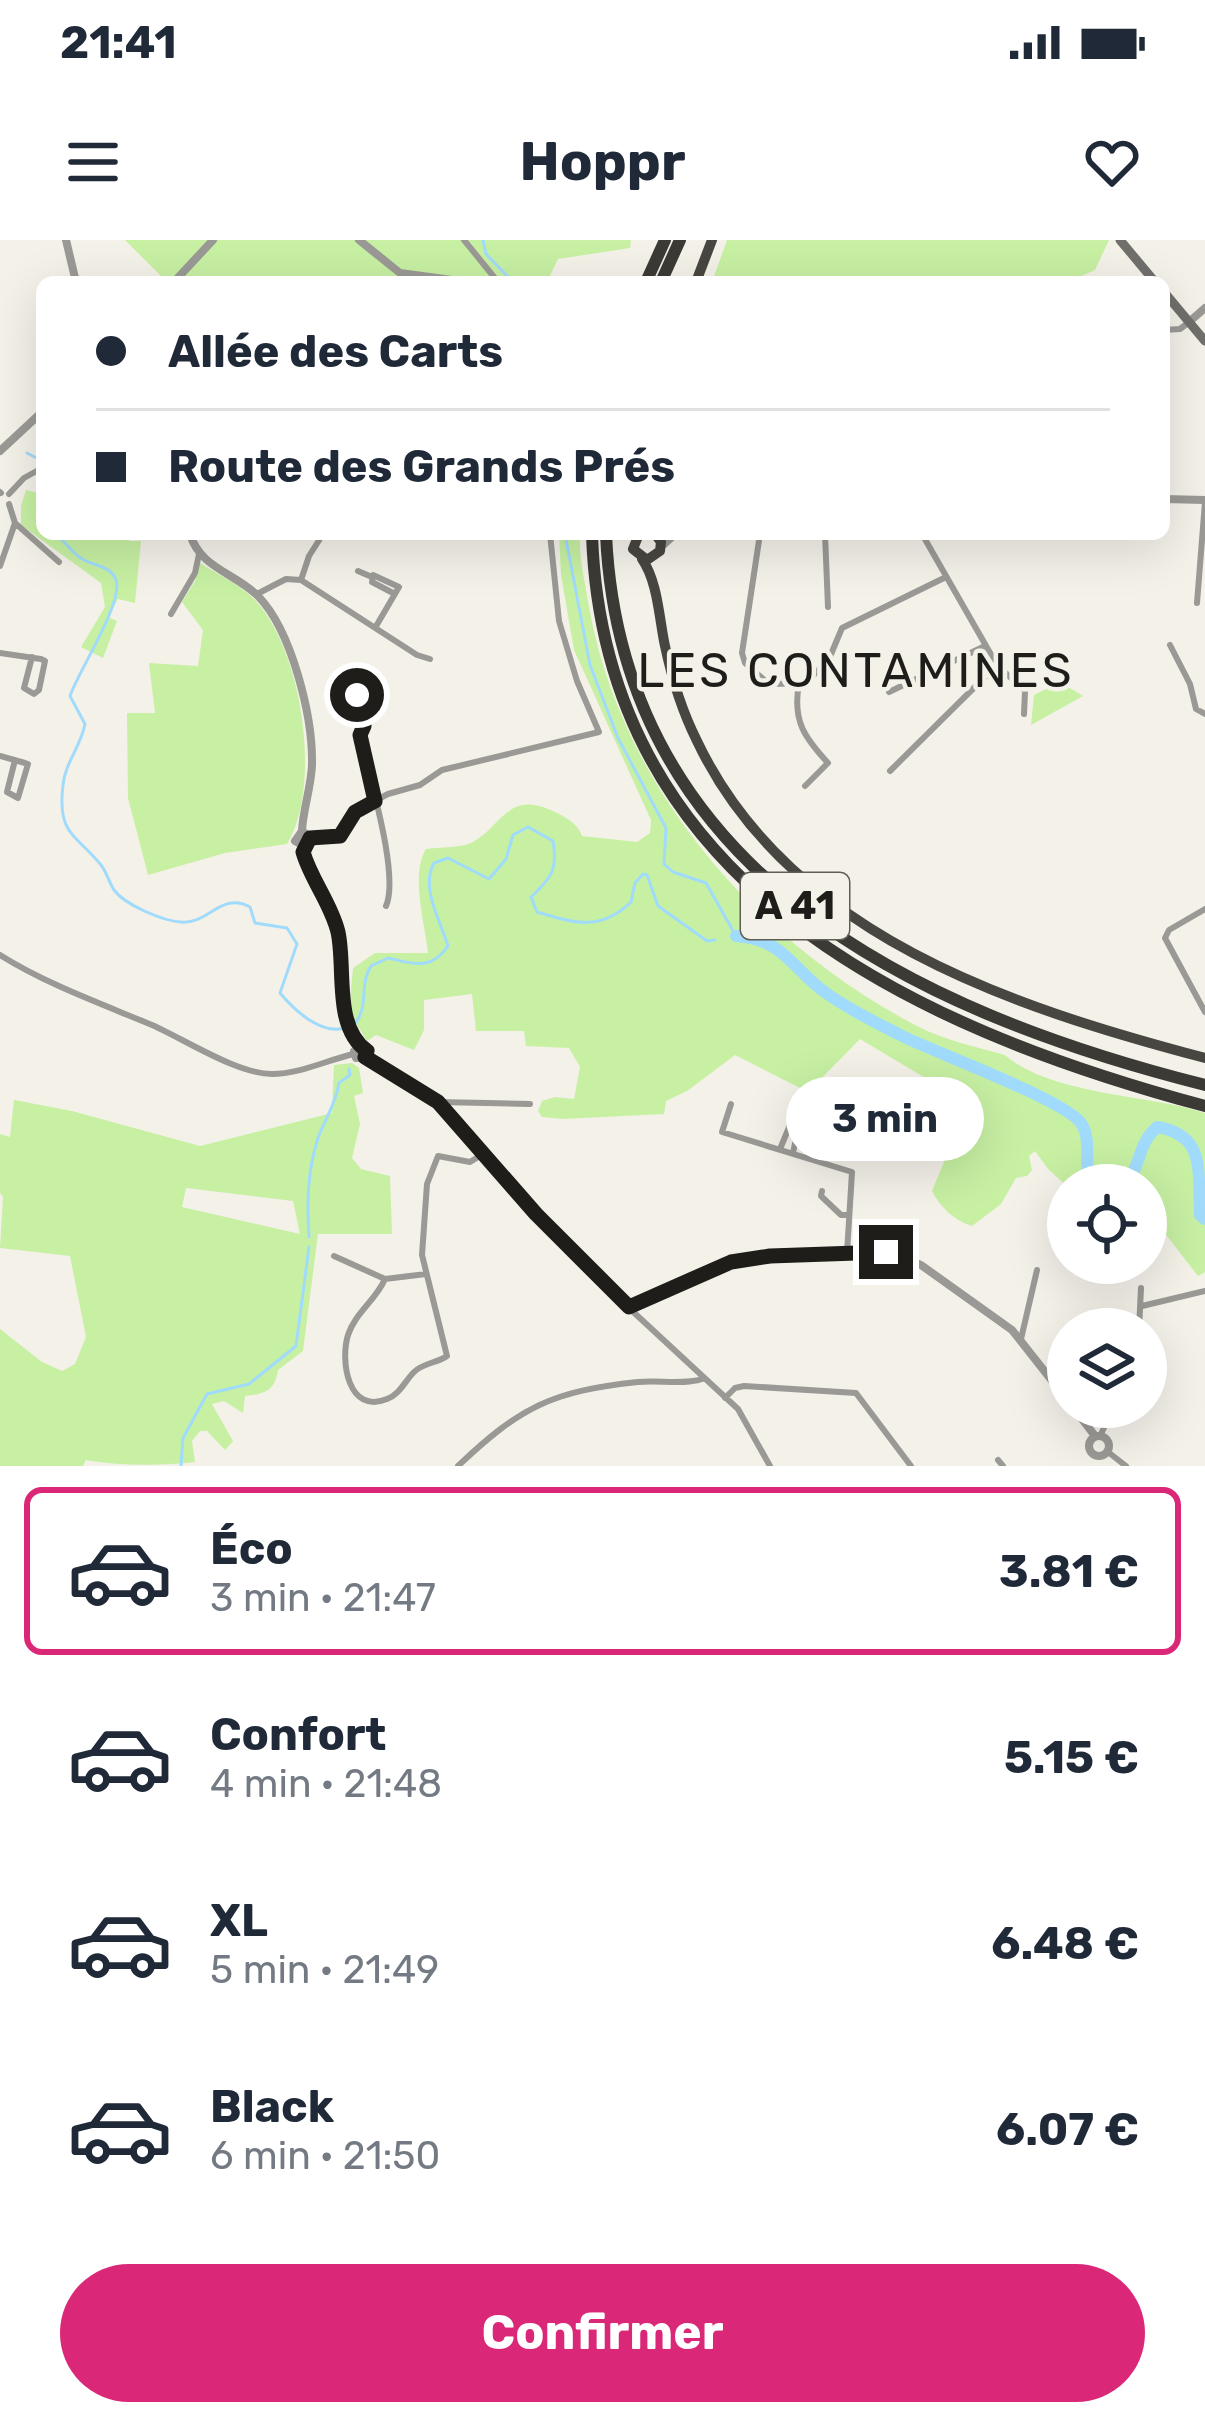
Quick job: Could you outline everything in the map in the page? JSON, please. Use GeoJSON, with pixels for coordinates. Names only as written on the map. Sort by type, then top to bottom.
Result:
{"type":"FeatureCollection","features":[{"type":"Feature","properties":{"kind":"highway"},"geometry":{"type":"LineString","coordinates":[[649,276],[665,240]]}},
{"type":"Feature","properties":{"kind":"highway"},"geometry":{"type":"LineString","coordinates":[[664,276],[680,240]]}},
{"type":"Feature","properties":{"kind":"highway"},"geometry":{"type":"LineString","coordinates":[[697,276],[712,240]]}},
{"type":"Feature","properties":{"kind":"highway","name":"A 41"},"geometry":{"type":"LineString","coordinates":[[593,540],[602,624],[634,724],[672,794],[732,868],[805,933],[886,986],[997,1039],[1205,1102]]}},
{"type":"Feature","properties":{"kind":"highway","name":"A 41"},"geometry":{"type":"LineString","coordinates":[[607,540],[618,633],[654,734],[700,808],[771,886],[844,941],[935,992],[1052,1040],[1205,1085]]}},
{"type":"Feature","properties":{"kind":"highway"},"geometry":{"type":"LineString","coordinates":[[637,540],[634,549],[650,575],[676,689],[704,755],[748,824],[803,881],[862,923],[991,988],[1085,1025],[1205,1055]]}},
{"type":"Feature","properties":{"kind":"highway"},"geometry":{"type":"LineString","coordinates":[[656,540],[657,585],[674,663],[704,744],[748,815],[802,873],[878,926],[998,986],[1085,1019],[1205,1055]]}},
{"type":"Feature","properties":{"kind":"highway"},"geometry":{"type":"LineString","coordinates":[[641,559],[659,552]]}},
{"type":"Feature","properties":{"kind":"main road"},"geometry":{"type":"LineString","coordinates":[[1120,240],[1150,276]]}},
{"type":"Feature","properties":{"kind":"main road"},"geometry":{"type":"LineString","coordinates":[[1170,299],[1205,341]]}},
{"type":"Feature","properties":{"kind":"street"},"geometry":{"type":"LineString","coordinates":[[66,240],[75,276]]}},
{"type":"Feature","properties":{"kind":"street"},"geometry":{"type":"LineString","coordinates":[[179,276],[212,240]]}},
{"type":"Feature","properties":{"kind":"street"},"geometry":{"type":"LineString","coordinates":[[359,240],[376,258],[410,276]]}},
{"type":"Feature","properties":{"kind":"street"},"geometry":{"type":"LineString","coordinates":[[464,240],[493,276]]}},
{"type":"Feature","properties":{"kind":"street"},"geometry":{"type":"LineString","coordinates":[[1170,329],[1182,328],[1205,308]]}},
{"type":"Feature","properties":{"kind":"street"},"geometry":{"type":"LineString","coordinates":[[0,451],[36,418]]}},
{"type":"Feature","properties":{"kind":"street"},"geometry":{"type":"LineString","coordinates":[[36,472],[2,493],[15,524],[59,562]]}},
{"type":"Feature","properties":{"kind":"street"},"geometry":{"type":"LineString","coordinates":[[1170,499],[1205,501],[1197,603]]}},
{"type":"Feature","properties":{"kind":"street"},"geometry":{"type":"LineString","coordinates":[[0,566],[15,524]]}},
{"type":"Feature","properties":{"kind":"street"},"geometry":{"type":"LineString","coordinates":[[193,540],[199,554],[256,595],[283,637],[308,718],[312,769],[306,861],[338,933],[347,1020],[357,1050]]}},
{"type":"Feature","properties":{"kind":"street"},"geometry":{"type":"LineString","coordinates":[[301,580],[319,540]]}},
{"type":"Feature","properties":{"kind":"street"},"geometry":{"type":"LineString","coordinates":[[305,838],[340,836],[355,812],[420,785],[438,772],[599,732],[559,621],[551,540]]}},
{"type":"Feature","properties":{"kind":"street"},"geometry":{"type":"LineString","coordinates":[[659,552],[670,540]]}},
{"type":"Feature","properties":{"kind":"street"},"geometry":{"type":"LineString","coordinates":[[759,540],[742,633],[743,659],[769,684],[810,680],[826,663],[842,628],[946,577]]}},
{"type":"Feature","properties":{"kind":"street"},"geometry":{"type":"LineString","coordinates":[[825,540],[829,607]]}},
{"type":"Feature","properties":{"kind":"street"},"geometry":{"type":"LineString","coordinates":[[925,540],[997,665],[1025,691],[1024,714]]}},
{"type":"Feature","properties":{"kind":"street"},"geometry":{"type":"LineString","coordinates":[[171,614],[195,574],[199,554]]}},
{"type":"Feature","properties":{"kind":"street"},"geometry":{"type":"LineString","coordinates":[[358,571],[398,584],[375,628]]}},
{"type":"Feature","properties":{"kind":"street"},"geometry":{"type":"LineString","coordinates":[[256,595],[286,579],[301,580],[430,659]]}},
{"type":"Feature","properties":{"kind":"street"},"geometry":{"type":"LineString","coordinates":[[1169,645],[1190,684],[1196,709],[1205,714]]}},
{"type":"Feature","properties":{"kind":"street"},"geometry":{"type":"LineString","coordinates":[[889,692],[986,646]]}},
{"type":"Feature","properties":{"kind":"street"},"geometry":{"type":"LineString","coordinates":[[0,653],[32,657],[45,665],[34,694],[24,688],[32,657]]}},
{"type":"Feature","properties":{"kind":"street"},"geometry":{"type":"LineString","coordinates":[[890,771],[997,665]]}},
{"type":"Feature","properties":{"kind":"street"},"geometry":{"type":"LineString","coordinates":[[800,684],[796,700],[805,739],[828,764],[805,786]]}},
{"type":"Feature","properties":{"kind":"street"},"geometry":{"type":"LineString","coordinates":[[360,688],[357,695],[364,726],[360,735],[390,896],[386,906]]}},
{"type":"Feature","properties":{"kind":"street"},"geometry":{"type":"LineString","coordinates":[[0,756],[15,760],[28,766],[18,798],[8,792],[15,760]]}},
{"type":"Feature","properties":{"kind":"street"},"geometry":{"type":"LineString","coordinates":[[1205,910],[1169,930],[1165,938],[1205,1012]]}},
{"type":"Feature","properties":{"kind":"street"},"geometry":{"type":"LineString","coordinates":[[0,955],[97,1000],[112,1012],[151,1024],[255,1071],[294,1071],[357,1050],[367,1051],[365,1057],[438,1102],[536,1214],[746,1420],[770,1466]]}},
{"type":"Feature","properties":{"kind":"street"},"geometry":{"type":"LineString","coordinates":[[438,1102],[530,1104]]}},
{"type":"Feature","properties":{"kind":"street"},"geometry":{"type":"LineString","coordinates":[[730,1104],[722,1132],[852,1172],[847,1252]]}},
{"type":"Feature","properties":{"kind":"street"},"geometry":{"type":"LineString","coordinates":[[780,1149],[790,1125],[798,1129],[793,1153]]}},
{"type":"Feature","properties":{"kind":"street"},"geometry":{"type":"LineString","coordinates":[[385,1279],[347,1338],[346,1376],[353,1390],[367,1400],[388,1399],[421,1366],[447,1356],[422,1255],[427,1184],[435,1160],[442,1155],[470,1162],[483,1154]]}},
{"type":"Feature","properties":{"kind":"street"},"geometry":{"type":"LineString","coordinates":[[822,1192],[841,1215],[849,1215]]}},
{"type":"Feature","properties":{"kind":"street"},"geometry":{"type":"LineString","coordinates":[[629,1307],[731,1262],[886,1252],[905,1256],[1021,1340],[1047,1373]]}},
{"type":"Feature","properties":{"kind":"street"},"geometry":{"type":"LineString","coordinates":[[334,1256],[385,1279],[427,1274]]}},
{"type":"Feature","properties":{"kind":"street"},"geometry":{"type":"LineString","coordinates":[[1021,1340],[1037,1270]]}},
{"type":"Feature","properties":{"kind":"street"},"geometry":{"type":"LineString","coordinates":[[1141,1288],[1142,1306],[1205,1291]]}},
{"type":"Feature","properties":{"kind":"street"},"geometry":{"type":"LineString","coordinates":[[458,1466],[520,1414],[550,1398],[636,1382],[697,1383],[702,1379]]}},
{"type":"Feature","properties":{"kind":"street"},"geometry":{"type":"LineString","coordinates":[[725,1398],[744,1386],[856,1393],[911,1466]]}},
{"type":"Feature","properties":{"kind":"street"},"geometry":{"type":"LineString","coordinates":[[1090,1428],[1108,1441],[1102,1458]]}},
{"type":"Feature","properties":{"kind":"street"},"geometry":{"type":"LineString","coordinates":[[1102,1428],[1088,1447],[1126,1466]]}},
{"type":"Feature","properties":{"kind":"green space"},"geometry":{"type":"Polygon","coordinates":[[[125,240],[631,240],[630,248],[558,259],[550,276],[161,276],[125,240]]]}},
{"type":"Feature","properties":{"kind":"green space"},"geometry":{"type":"Polygon","coordinates":[[[727,240],[1109,240],[1095,270],[1082,276],[714,276],[727,240]]]}},
{"type":"Feature","properties":{"kind":"green space"},"geometry":{"type":"Polygon","coordinates":[[[26,490],[36,492],[36,536],[21,525],[26,490]]]}},
{"type":"Feature","properties":{"kind":"green space"},"geometry":{"type":"Polygon","coordinates":[[[42,540],[141,541],[135,603],[118,599],[108,617],[117,621],[103,658],[81,647],[105,607],[101,583],[42,540]]]}},
{"type":"Feature","properties":{"kind":"green space"},"geometry":{"type":"Polygon","coordinates":[[[559,540],[580,540],[589,607],[606,673],[631,737],[664,797],[751,904],[802,950],[858,991],[938,1035],[1005,1055],[1024,1068],[1073,1086],[1205,1113],[1205,1272],[1198,1276],[1167,1236],[1167,1164],[1047,1164],[1047,1168],[1035,1151],[1029,1156],[1032,1170],[1016,1178],[1001,1204],[972,1226],[954,1217],[932,1191],[954,1123],[967,1103],[860,1039],[808,1092],[735,1055],[666,1101],[664,1114],[563,1119],[542,1117],[538,1111],[542,1101],[574,1099],[580,1067],[569,1048],[526,1046],[524,1031],[476,1031],[472,994],[424,1000],[424,1030],[414,1050],[376,1035],[367,1041],[349,1012],[353,968],[375,953],[428,953],[419,885],[426,849],[473,842],[508,812],[527,804],[564,817],[582,836],[637,842],[650,833],[651,820],[574,650],[559,540]]]}},
{"type":"Feature","properties":{"kind":"green space"},"geometry":{"type":"Polygon","coordinates":[[[199,562],[253,598],[284,649],[302,717],[304,788],[287,844],[225,853],[148,875],[128,798],[127,713],[155,713],[149,663],[198,666],[203,630],[182,602],[195,581],[199,562]]]}},
{"type":"Feature","properties":{"kind":"green space"},"geometry":{"type":"Polygon","coordinates":[[[1060,682],[1083,696],[1031,725],[1034,695],[1060,682]]]}},
{"type":"Feature","properties":{"kind":"green space"},"geometry":{"type":"Polygon","coordinates":[[[352,1063],[359,1068],[363,1093],[354,1096],[360,1124],[352,1158],[361,1169],[390,1176],[392,1234],[318,1234],[303,1351],[278,1370],[267,1391],[245,1396],[243,1413],[224,1401],[212,1404],[233,1441],[225,1450],[207,1431],[200,1431],[192,1441],[195,1462],[140,1465],[86,1460],[83,1466],[0,1466],[0,1329],[42,1362],[62,1371],[75,1364],[86,1337],[70,1256],[0,1248],[0,1134],[10,1137],[14,1100],[200,1146],[332,1113],[334,1065],[352,1063]],[[186,1188],[182,1207],[300,1234],[293,1201],[186,1188]]]}},
{"type":"Feature","properties":{"kind":"waterway"},"geometry":{"type":"LineString","coordinates":[[483,240],[486,254],[507,276]]}},
{"type":"Feature","properties":{"kind":"waterway"},"geometry":{"type":"LineString","coordinates":[[27,453],[36,458]]}},
{"type":"Feature","properties":{"kind":"waterway"},"geometry":{"type":"LineString","coordinates":[[62,540],[80,557],[110,572],[117,590],[70,696],[85,724],[63,785],[63,814],[70,832],[101,865],[119,896],[145,911],[191,922],[240,903],[250,907],[255,923],[287,928],[297,944],[280,993],[319,1025],[348,1027]]}},
{"type":"Feature","properties":{"kind":"waterway"},"geometry":{"type":"LineString","coordinates":[[566,540],[590,665],[618,738],[666,828],[664,864],[706,883],[736,936]]}},
{"type":"Feature","properties":{"kind":"waterway"},"geometry":{"type":"LineString","coordinates":[[356,1022],[371,966],[388,958],[428,962],[448,946],[430,894],[434,863],[448,858],[489,879],[506,859],[513,835],[528,827],[553,841],[551,873],[531,897],[537,912],[575,922],[608,918],[631,902],[635,883],[643,874],[658,906],[707,941],[715,940]]}},
{"type":"Feature","properties":{"kind":"waterway"},"geometry":{"type":"LineString","coordinates":[[736,936],[777,949],[826,993],[871,1020],[1069,1113],[1085,1130],[1088,1164]]}},
{"type":"Feature","properties":{"kind":"waterway"},"geometry":{"type":"LineString","coordinates":[[309,1237],[314,1151],[339,1083],[350,1075],[349,1069]]}},
{"type":"Feature","properties":{"kind":"waterway"},"geometry":{"type":"LineString","coordinates":[[1136,1164],[1157,1127],[1184,1138],[1196,1156],[1200,1215],[1205,1219]]}},
{"type":"Feature","properties":{"kind":"waterway"},"geometry":{"type":"LineString","coordinates":[[181,1466],[183,1438],[207,1394],[249,1384],[296,1346],[309,1247]]}},
{"type":"Feature","properties":{"kind":"district","name":"LES CONTAMINES"},"geometry":{"type":"Point","coordinates":[856,670]}},
{"type":"Feature","properties":{"kind":"route"},"geometry":{"type":"LineString","coordinates":[[357,695],[364,726],[360,735],[375,801],[352,814],[340,836],[310,838],[303,852],[336,926],[345,1016],[360,1047],[367,1051],[365,1057],[438,1102],[536,1214],[629,1307],[731,1262],[886,1252]]}}]}
